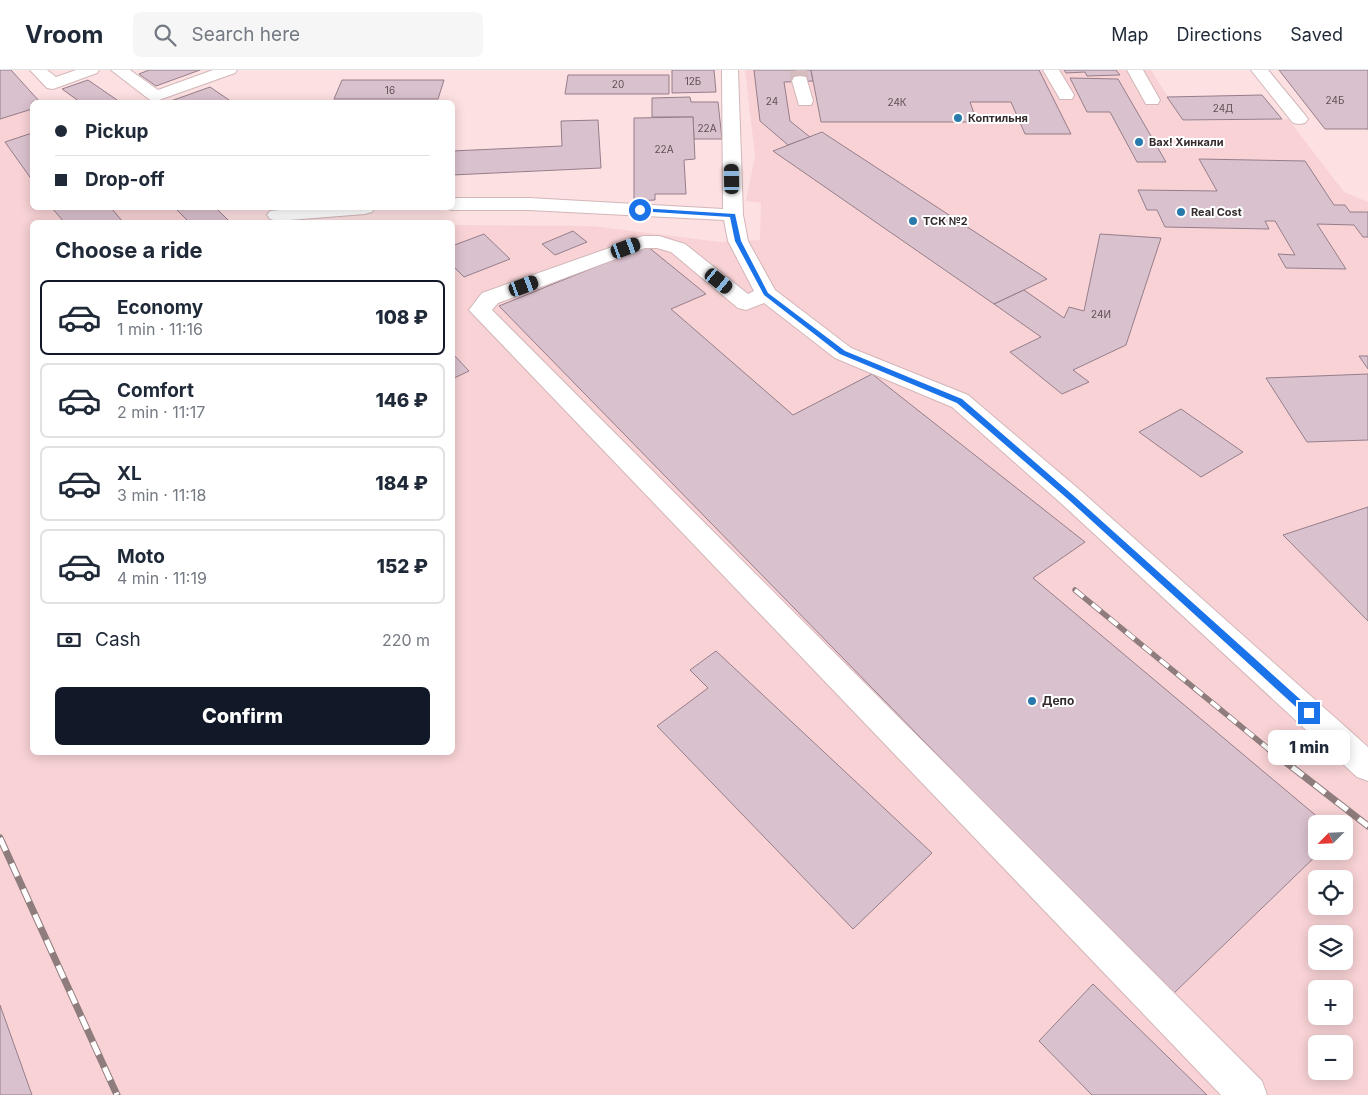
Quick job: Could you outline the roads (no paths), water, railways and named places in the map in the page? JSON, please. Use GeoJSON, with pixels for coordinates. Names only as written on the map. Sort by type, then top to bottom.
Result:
{"type":"FeatureCollection","features":[{"type":"Feature","properties":{"kind":"lane"},"geometry":{"type":"LineString","coordinates":[[38,70],[53,84],[91,70]]}},
{"type":"Feature","properties":{"kind":"lane"},"geometry":{"type":"LineString","coordinates":[[119,70],[156,96],[229,70]]}},
{"type":"Feature","properties":{"kind":"lane"},"geometry":{"type":"LineString","coordinates":[[730,70],[732,216],[738,241],[766,294],[842,353],[960,401],[1072,498],[1368,767]]}},
{"type":"Feature","properties":{"kind":"lane"},"geometry":{"type":"LineString","coordinates":[[1051,70],[1066,95]]}},
{"type":"Feature","properties":{"kind":"lane"},"geometry":{"type":"LineString","coordinates":[[1135,70],[1152,100]]}},
{"type":"Feature","properties":{"kind":"lane"},"geometry":{"type":"LineString","coordinates":[[1259,70],[1299,119]]}},
{"type":"Feature","properties":{"kind":"lane"},"geometry":{"type":"LineString","coordinates":[[800,82],[805,101]]}},
{"type":"Feature","properties":{"kind":"lane"},"geometry":{"type":"LineString","coordinates":[[455,204],[529,204],[732,216]]}},
{"type":"Feature","properties":{"kind":"lane"},"geometry":{"type":"LineString","coordinates":[[277,215],[340,210]]}},
{"type":"Feature","properties":{"kind":"lane"},"geometry":{"type":"LineString","coordinates":[[766,294],[746,303],[678,248],[659,242],[643,242],[490,298],[480,310],[1248,1095]]}},
{"type":"Feature","properties":{"kind":"tunnel"},"geometry":{"type":"LineString","coordinates":[[798,70],[800,81]]}},
{"type":"Feature","properties":{"kind":"railway"},"geometry":{"type":"LineString","coordinates":[[1075,590],[1271,751]]}},
{"type":"Feature","properties":{"kind":"railway"},"geometry":{"type":"LineString","coordinates":[[1270,750],[1368,826]]}},
{"type":"Feature","properties":{"kind":"railway"},"geometry":{"type":"LineString","coordinates":[[0,838],[117,1095]]}},
{"type":"Feature","properties":{"kind":"place","name":"Коптильня"},"geometry":{"type":"Point","coordinates":[958,118]}},
{"type":"Feature","properties":{"kind":"place","name":"Вах! Хинкали"},"geometry":{"type":"Point","coordinates":[1139,142]}},
{"type":"Feature","properties":{"kind":"place","name":"Real Cost"},"geometry":{"type":"Point","coordinates":[1181,212]}},
{"type":"Feature","properties":{"kind":"place","name":"ТСК №2"},"geometry":{"type":"Point","coordinates":[913,221]}},
{"type":"Feature","properties":{"kind":"place","name":"Депо"},"geometry":{"type":"Point","coordinates":[1032,701]}}]}
